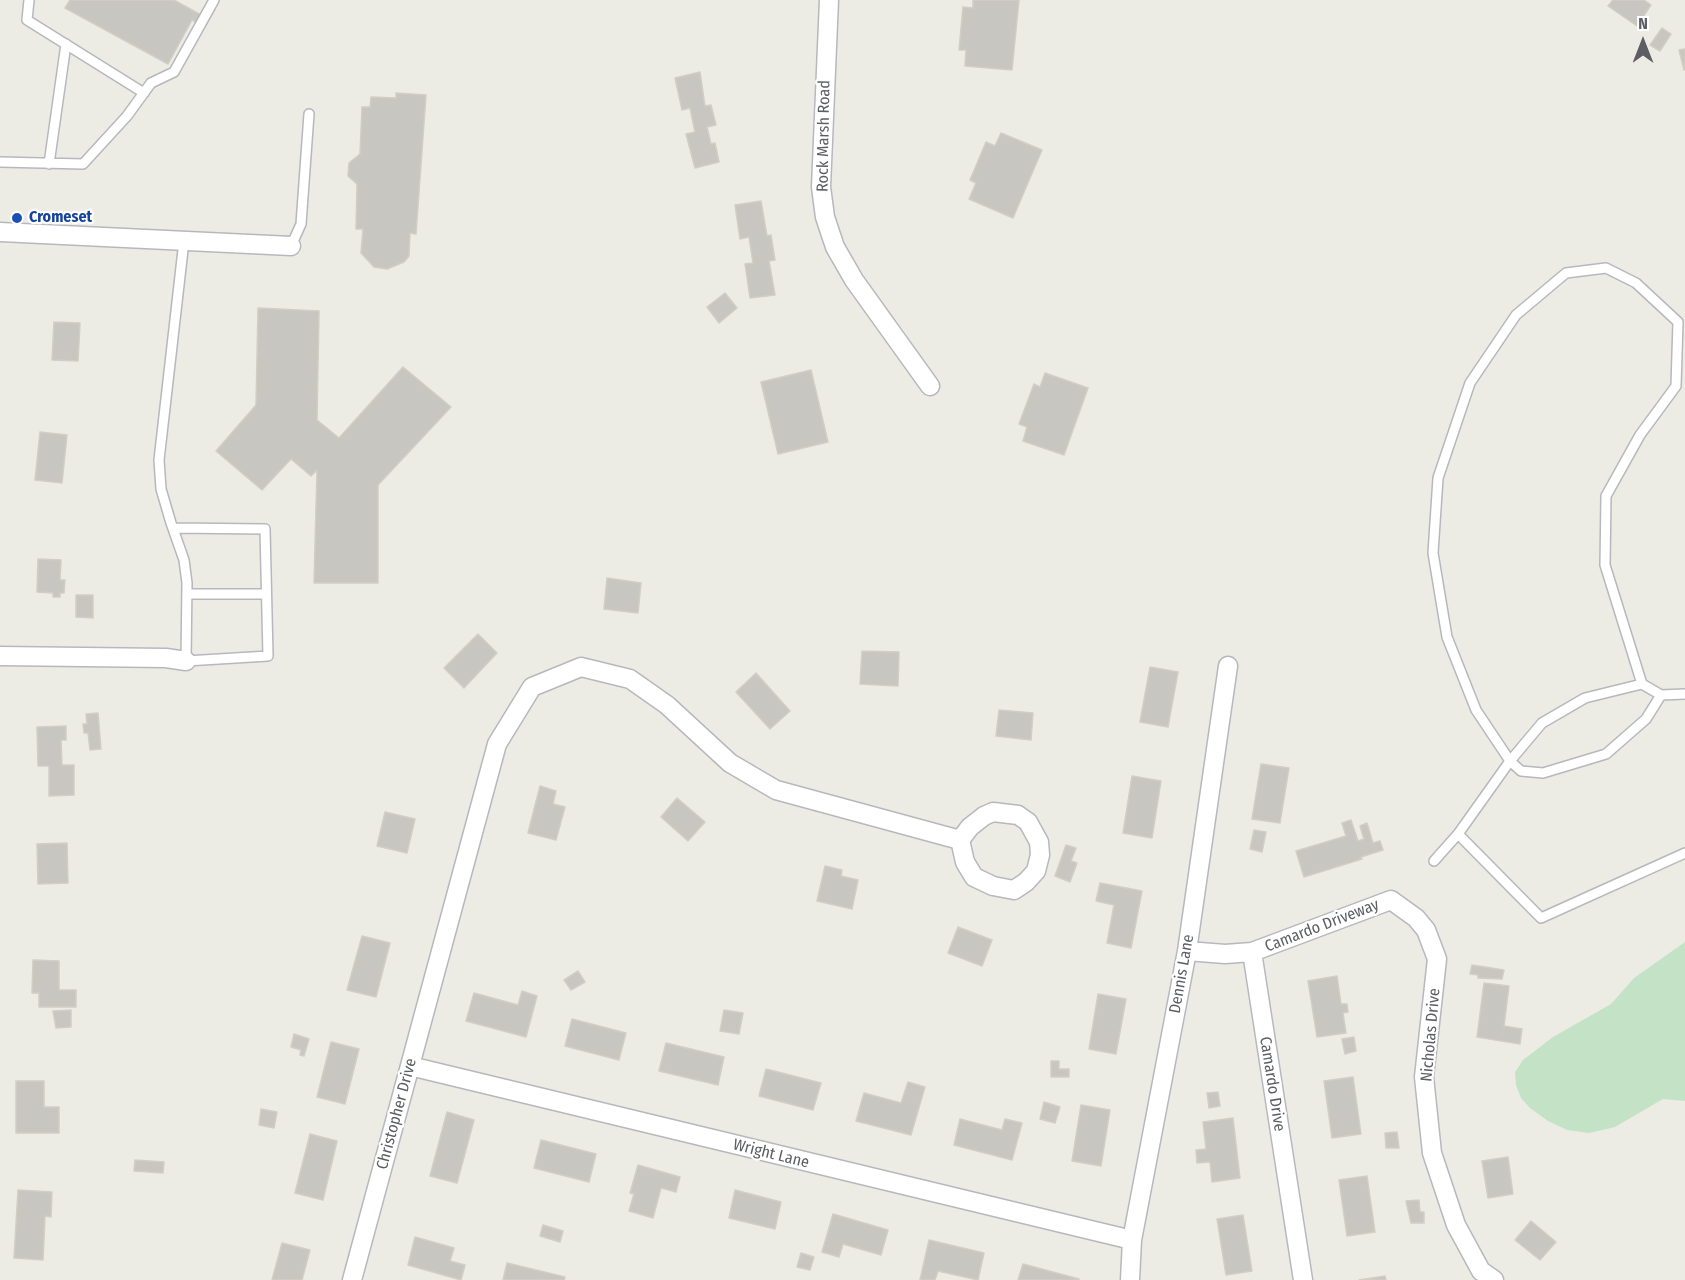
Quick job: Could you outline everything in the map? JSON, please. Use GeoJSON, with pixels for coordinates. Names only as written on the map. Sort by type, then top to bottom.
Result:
{"type":"FeatureCollection","features":[{"type":"Feature","properties":{"kind":"street","name":"Rock Marsh Road"},"geometry":{"type":"LineString","coordinates":[[829,0],[820,187],[825,217],[835,247],[854,280],[930,386]]}},
{"type":"Feature","properties":{"kind":"street"},"geometry":{"type":"LineString","coordinates":[[0,232],[291,246]]}},
{"type":"Feature","properties":{"kind":"street"},"geometry":{"type":"LineString","coordinates":[[0,656],[166,658],[186,661]]}},
{"type":"Feature","properties":{"kind":"street","name":"Dennis Lane"},"geometry":{"type":"LineString","coordinates":[[1130,1280],[1132,1240],[1186,951],[1228,666]]}},
{"type":"Feature","properties":{"kind":"street","name":"Christopher Drive"},"geometry":{"type":"LineString","coordinates":[[352,1280],[497,744],[532,687],[581,667],[630,679],[667,705],[730,764],[776,790],[960,840]]}},
{"type":"Feature","properties":{"kind":"street"},"geometry":{"type":"LineString","coordinates":[[993,812],[1018,815],[1028,822],[1039,842],[1040,855],[1036,871],[1014,890],[993,886],[974,878],[965,862],[960,840],[969,827],[993,812]]}},
{"type":"Feature","properties":{"kind":"street","name":"Camardo Driveway"},"geometry":{"type":"LineString","coordinates":[[1252,952],[1357,915],[1391,900]]}},
{"type":"Feature","properties":{"kind":"street","name":"Nicholas Drive"},"geometry":{"type":"LineString","coordinates":[[1391,900],[1416,918],[1426,930],[1437,959],[1424,1077],[1432,1153],[1456,1225],[1481,1271],[1494,1280]]}},
{"type":"Feature","properties":{"kind":"street"},"geometry":{"type":"LineString","coordinates":[[1186,951],[1224,954],[1252,952]]}},
{"type":"Feature","properties":{"kind":"street","name":"Camardo Drive"},"geometry":{"type":"LineString","coordinates":[[1252,952],[1303,1280]]}},
{"type":"Feature","properties":{"kind":"street","name":"Wright Lane"},"geometry":{"type":"LineString","coordinates":[[410,1066],[1132,1240]]}},
{"type":"Feature","properties":{"kind":"lane"},"geometry":{"type":"LineString","coordinates":[[29,0],[27,20],[144,93]]}},
{"type":"Feature","properties":{"kind":"lane"},"geometry":{"type":"LineString","coordinates":[[0,162],[83,164],[127,116],[151,83],[174,72],[214,0]]}},
{"type":"Feature","properties":{"kind":"lane"},"geometry":{"type":"LineString","coordinates":[[49,164],[66,44]]}},
{"type":"Feature","properties":{"kind":"lane"},"geometry":{"type":"LineString","coordinates":[[291,246],[301,224],[309,114]]}},
{"type":"Feature","properties":{"kind":"lane"},"geometry":{"type":"LineString","coordinates":[[173,528],[264,529],[268,656],[186,661],[187,594],[184,560],[173,528],[161,489],[159,460],[184,241]]}},
{"type":"Feature","properties":{"kind":"lane"},"geometry":{"type":"LineString","coordinates":[[1661,695],[1646,719],[1606,754],[1543,773],[1521,771],[1510,761],[1476,710],[1447,637],[1433,553],[1438,478],[1470,383],[1516,315],[1566,273],[1606,268],[1636,283],[1678,322],[1676,386],[1640,435],[1606,496],[1605,564],[1642,684],[1661,695],[1685,694]]}},
{"type":"Feature","properties":{"kind":"lane"},"geometry":{"type":"LineString","coordinates":[[187,594],[266,594]]}},
{"type":"Feature","properties":{"kind":"lane"},"geometry":{"type":"LineString","coordinates":[[1434,861],[1458,834],[1510,761],[1542,723],[1585,698],[1642,684]]}},
{"type":"Feature","properties":{"kind":"lane"},"geometry":{"type":"LineString","coordinates":[[1458,834],[1542,918],[1685,853]]}},
{"type":"Feature","properties":{"kind":"green space"},"geometry":{"type":"Polygon","coordinates":[[[1685,942],[1685,1101],[1663,1099],[1615,1127],[1589,1133],[1567,1130],[1548,1121],[1530,1108],[1521,1098],[1516,1085],[1515,1072],[1523,1060],[1553,1037],[1611,1004],[1634,978],[1685,942]]]}},
{"type":"Feature","properties":{"kind":"building"},"geometry":{"type":"Polygon","coordinates":[[[70,0],[174,0],[203,16],[198,24],[192,20],[168,64],[65,8],[70,0]]]}},
{"type":"Feature","properties":{"kind":"building"},"geometry":{"type":"Polygon","coordinates":[[[973,0],[1019,0],[1012,70],[965,66],[966,50],[959,50],[963,7],[973,8],[973,0]]]}},
{"type":"Feature","properties":{"kind":"building"},"geometry":{"type":"Polygon","coordinates":[[[1613,0],[1644,0],[1651,5],[1637,26],[1608,6],[1613,0]]]}},
{"type":"Feature","properties":{"kind":"building"},"geometry":{"type":"Polygon","coordinates":[[[1662,28],[1671,34],[1660,51],[1650,45],[1662,28]]]}},
{"type":"Feature","properties":{"kind":"building"},"geometry":{"type":"Polygon","coordinates":[[[1685,49],[1685,70],[1684,70],[1679,50],[1685,49]]]}},
{"type":"Feature","properties":{"kind":"building"},"geometry":{"type":"Polygon","coordinates":[[[700,72],[705,106],[711,105],[716,125],[707,127],[711,144],[715,143],[719,162],[695,168],[686,134],[695,132],[690,108],[682,110],[675,78],[700,72]]]}},
{"type":"Feature","properties":{"kind":"building"},"geometry":{"type":"Polygon","coordinates":[[[396,93],[426,95],[416,234],[410,233],[409,256],[404,262],[387,269],[374,267],[361,253],[363,229],[356,229],[357,184],[348,176],[349,163],[360,154],[362,107],[370,107],[371,97],[396,98],[396,93]]]}},
{"type":"Feature","properties":{"kind":"building"},"geometry":{"type":"Polygon","coordinates":[[[1001,133],[1042,150],[1013,218],[969,199],[976,183],[970,180],[986,142],[995,146],[1001,133]]]}},
{"type":"Feature","properties":{"kind":"building"},"geometry":{"type":"Polygon","coordinates":[[[761,201],[767,236],[771,235],[775,260],[769,261],[775,295],[750,298],[745,264],[753,263],[749,237],[740,239],[735,205],[761,201]]]}},
{"type":"Feature","properties":{"kind":"building"},"geometry":{"type":"Polygon","coordinates":[[[725,293],[737,308],[719,323],[707,307],[725,293]]]}},
{"type":"Feature","properties":{"kind":"building"},"geometry":{"type":"Polygon","coordinates":[[[258,308],[319,311],[317,420],[339,438],[403,367],[451,407],[378,485],[378,583],[314,583],[317,470],[311,476],[291,459],[262,490],[216,451],[256,405],[258,308]]]}},
{"type":"Feature","properties":{"kind":"building"},"geometry":{"type":"Polygon","coordinates":[[[54,322],[80,323],[78,361],[52,360],[54,322]]]}},
{"type":"Feature","properties":{"kind":"building"},"geometry":{"type":"Polygon","coordinates":[[[811,370],[828,442],[778,454],[761,382],[811,370]]]}},
{"type":"Feature","properties":{"kind":"building"},"geometry":{"type":"Polygon","coordinates":[[[1045,373],[1088,388],[1064,455],[1023,441],[1027,427],[1019,424],[1034,384],[1040,387],[1045,373]]]}},
{"type":"Feature","properties":{"kind":"building"},"geometry":{"type":"Polygon","coordinates":[[[40,432],[67,435],[62,483],[35,480],[40,432]]]}},
{"type":"Feature","properties":{"kind":"building"},"geometry":{"type":"Polygon","coordinates":[[[38,559],[61,560],[60,580],[65,580],[64,593],[60,593],[60,597],[53,597],[53,593],[37,592],[38,559]]]}},
{"type":"Feature","properties":{"kind":"building"},"geometry":{"type":"Polygon","coordinates":[[[607,578],[641,583],[638,613],[604,609],[607,578]]]}},
{"type":"Feature","properties":{"kind":"building"},"geometry":{"type":"Polygon","coordinates":[[[76,595],[93,595],[93,618],[76,617],[76,595]]]}},
{"type":"Feature","properties":{"kind":"building"},"geometry":{"type":"Polygon","coordinates":[[[478,634],[497,653],[464,688],[444,668],[478,634]]]}},
{"type":"Feature","properties":{"kind":"building"},"geometry":{"type":"Polygon","coordinates":[[[862,651],[899,652],[898,686],[860,684],[862,651]]]}},
{"type":"Feature","properties":{"kind":"building"},"geometry":{"type":"Polygon","coordinates":[[[1150,667],[1178,672],[1168,727],[1140,722],[1150,667]]]}},
{"type":"Feature","properties":{"kind":"building"},"geometry":{"type":"Polygon","coordinates":[[[756,673],[790,711],[770,729],[736,692],[756,673]]]}},
{"type":"Feature","properties":{"kind":"building"},"geometry":{"type":"Polygon","coordinates":[[[999,710],[1033,713],[1031,740],[996,736],[999,710]]]}},
{"type":"Feature","properties":{"kind":"building"},"geometry":{"type":"Polygon","coordinates":[[[98,713],[101,749],[90,750],[88,733],[84,733],[83,724],[87,724],[86,714],[98,713]]]}},
{"type":"Feature","properties":{"kind":"building"},"geometry":{"type":"Polygon","coordinates":[[[66,726],[66,740],[61,740],[62,765],[74,765],[74,795],[49,796],[49,766],[38,766],[37,727],[66,726]]]}},
{"type":"Feature","properties":{"kind":"building"},"geometry":{"type":"Polygon","coordinates":[[[1261,764],[1289,768],[1280,823],[1252,819],[1261,764]]]}},
{"type":"Feature","properties":{"kind":"building"},"geometry":{"type":"Polygon","coordinates":[[[1132,776],[1161,781],[1152,838],[1123,833],[1132,776]]]}},
{"type":"Feature","properties":{"kind":"building"},"geometry":{"type":"Polygon","coordinates":[[[540,786],[556,791],[553,804],[565,807],[556,840],[528,833],[540,786]]]}},
{"type":"Feature","properties":{"kind":"building"},"geometry":{"type":"Polygon","coordinates":[[[677,798],[705,822],[688,841],[661,817],[677,798]]]}},
{"type":"Feature","properties":{"kind":"building"},"geometry":{"type":"Polygon","coordinates":[[[385,812],[415,819],[407,853],[377,846],[385,812]]]}},
{"type":"Feature","properties":{"kind":"building"},"geometry":{"type":"Polygon","coordinates":[[[1351,820],[1358,841],[1364,839],[1360,826],[1367,823],[1373,843],[1380,841],[1383,850],[1304,877],[1296,851],[1346,836],[1342,823],[1351,820]]]}},
{"type":"Feature","properties":{"kind":"building"},"geometry":{"type":"Polygon","coordinates":[[[1254,830],[1266,832],[1262,852],[1250,849],[1254,830]]]}},
{"type":"Feature","properties":{"kind":"building"},"geometry":{"type":"Polygon","coordinates":[[[67,843],[68,883],[38,884],[37,844],[67,843]]]}},
{"type":"Feature","properties":{"kind":"building"},"geometry":{"type":"Polygon","coordinates":[[[1066,845],[1076,848],[1071,861],[1077,863],[1070,882],[1055,876],[1066,845]]]}},
{"type":"Feature","properties":{"kind":"building"},"geometry":{"type":"Polygon","coordinates":[[[825,866],[842,870],[841,876],[858,880],[852,909],[817,901],[825,866]]]}},
{"type":"Feature","properties":{"kind":"building"},"geometry":{"type":"Polygon","coordinates":[[[1100,883],[1142,891],[1131,948],[1107,943],[1114,905],[1096,901],[1100,883]]]}},
{"type":"Feature","properties":{"kind":"building"},"geometry":{"type":"Polygon","coordinates":[[[958,927],[992,940],[982,966],[948,953],[958,927]]]}},
{"type":"Feature","properties":{"kind":"building"},"geometry":{"type":"Polygon","coordinates":[[[362,936],[390,943],[376,997],[347,990],[362,936]]]}},
{"type":"Feature","properties":{"kind":"building"},"geometry":{"type":"Polygon","coordinates":[[[33,960],[59,961],[59,990],[76,990],[76,1007],[39,1007],[39,993],[32,993],[33,960]]]}},
{"type":"Feature","properties":{"kind":"building"},"geometry":{"type":"Polygon","coordinates":[[[1472,965],[1504,970],[1502,979],[1478,978],[1478,975],[1470,974],[1472,965]]]}},
{"type":"Feature","properties":{"kind":"building"},"geometry":{"type":"Polygon","coordinates":[[[578,971],[585,982],[571,990],[564,980],[578,971]]]}},
{"type":"Feature","properties":{"kind":"building"},"geometry":{"type":"Polygon","coordinates":[[[1337,976],[1341,1004],[1347,1004],[1348,1012],[1343,1013],[1346,1033],[1317,1037],[1308,981],[1337,976]]]}},
{"type":"Feature","properties":{"kind":"building"},"geometry":{"type":"Polygon","coordinates":[[[1484,983],[1509,986],[1504,1026],[1522,1029],[1520,1044],[1477,1037],[1484,983]]]}},
{"type":"Feature","properties":{"kind":"building"},"geometry":{"type":"Polygon","coordinates":[[[522,991],[537,996],[526,1037],[466,1021],[474,993],[518,1005],[522,991]]]}},
{"type":"Feature","properties":{"kind":"building"},"geometry":{"type":"Polygon","coordinates":[[[1098,994],[1126,999],[1116,1054],[1089,1049],[1098,994]]]}},
{"type":"Feature","properties":{"kind":"building"},"geometry":{"type":"Polygon","coordinates":[[[71,1010],[71,1027],[56,1028],[53,1011],[71,1010]]]}},
{"type":"Feature","properties":{"kind":"building"},"geometry":{"type":"Polygon","coordinates":[[[724,1010],[743,1013],[739,1034],[720,1031],[724,1010]]]}},
{"type":"Feature","properties":{"kind":"building"},"geometry":{"type":"Polygon","coordinates":[[[572,1019],[626,1033],[619,1060],[565,1046],[572,1019]]]}},
{"type":"Feature","properties":{"kind":"building"},"geometry":{"type":"Polygon","coordinates":[[[294,1034],[309,1039],[304,1056],[300,1055],[301,1050],[291,1047],[294,1034]]]}},
{"type":"Feature","properties":{"kind":"building"},"geometry":{"type":"Polygon","coordinates":[[[1354,1037],[1356,1051],[1345,1054],[1342,1039],[1354,1037]]]}},
{"type":"Feature","properties":{"kind":"building"},"geometry":{"type":"Polygon","coordinates":[[[331,1042],[359,1049],[345,1104],[317,1097],[331,1042]]]}},
{"type":"Feature","properties":{"kind":"building"},"geometry":{"type":"Polygon","coordinates":[[[666,1043],[724,1057],[718,1085],[659,1071],[666,1043]]]}},
{"type":"Feature","properties":{"kind":"building"},"geometry":{"type":"Polygon","coordinates":[[[1051,1061],[1059,1061],[1059,1069],[1069,1069],[1069,1077],[1051,1077],[1051,1061]]]}},
{"type":"Feature","properties":{"kind":"building"},"geometry":{"type":"Polygon","coordinates":[[[766,1069],[821,1083],[813,1110],[759,1096],[766,1069]]]}},
{"type":"Feature","properties":{"kind":"building"},"geometry":{"type":"Polygon","coordinates":[[[1353,1077],[1361,1134],[1332,1138],[1324,1081],[1353,1077]]]}},
{"type":"Feature","properties":{"kind":"building"},"geometry":{"type":"Polygon","coordinates":[[[16,1081],[44,1081],[44,1107],[59,1107],[59,1133],[16,1133],[16,1081]]]}},
{"type":"Feature","properties":{"kind":"building"},"geometry":{"type":"Polygon","coordinates":[[[908,1082],[925,1087],[911,1135],[856,1121],[864,1093],[901,1103],[908,1082]]]}},
{"type":"Feature","properties":{"kind":"building"},"geometry":{"type":"Polygon","coordinates":[[[1218,1092],[1220,1106],[1209,1108],[1207,1093],[1218,1092]]]}},
{"type":"Feature","properties":{"kind":"building"},"geometry":{"type":"Polygon","coordinates":[[[1044,1102],[1060,1107],[1055,1123],[1040,1119],[1044,1102]]]}},
{"type":"Feature","properties":{"kind":"building"},"geometry":{"type":"Polygon","coordinates":[[[1081,1105],[1110,1110],[1101,1166],[1072,1161],[1081,1105]]]}},
{"type":"Feature","properties":{"kind":"building"},"geometry":{"type":"Polygon","coordinates":[[[261,1109],[277,1112],[274,1128],[259,1125],[261,1109]]]}},
{"type":"Feature","properties":{"kind":"building"},"geometry":{"type":"Polygon","coordinates":[[[447,1112],[474,1120],[457,1183],[430,1176],[447,1112]]]}},
{"type":"Feature","properties":{"kind":"building"},"geometry":{"type":"Polygon","coordinates":[[[1233,1118],[1240,1178],[1212,1182],[1210,1162],[1197,1163],[1196,1150],[1206,1149],[1203,1122],[1233,1118]]]}},
{"type":"Feature","properties":{"kind":"building"},"geometry":{"type":"Polygon","coordinates":[[[960,1119],[1002,1130],[1005,1119],[1022,1123],[1012,1160],[954,1145],[960,1119]]]}},
{"type":"Feature","properties":{"kind":"building"},"geometry":{"type":"Polygon","coordinates":[[[1397,1132],[1399,1148],[1386,1148],[1385,1133],[1397,1132]]]}},
{"type":"Feature","properties":{"kind":"building"},"geometry":{"type":"Polygon","coordinates":[[[310,1134],[337,1141],[323,1200],[295,1193],[310,1134]]]}},
{"type":"Feature","properties":{"kind":"building"},"geometry":{"type":"Polygon","coordinates":[[[541,1140],[596,1154],[589,1182],[534,1168],[541,1140]]]}},
{"type":"Feature","properties":{"kind":"building"},"geometry":{"type":"Polygon","coordinates":[[[1508,1157],[1513,1194],[1488,1198],[1482,1161],[1508,1157]]]}},
{"type":"Feature","properties":{"kind":"building"},"geometry":{"type":"Polygon","coordinates":[[[135,1160],[164,1162],[163,1173],[134,1171],[135,1160]]]}},
{"type":"Feature","properties":{"kind":"building"},"geometry":{"type":"Polygon","coordinates":[[[638,1165],[680,1177],[676,1192],[661,1188],[653,1218],[629,1211],[634,1194],[630,1193],[638,1165]]]}},
{"type":"Feature","properties":{"kind":"building"},"geometry":{"type":"Polygon","coordinates":[[[1367,1176],[1375,1232],[1347,1236],[1339,1180],[1367,1176]]]}},
{"type":"Feature","properties":{"kind":"building"},"geometry":{"type":"Polygon","coordinates":[[[18,1190],[52,1192],[51,1217],[45,1216],[43,1260],[14,1258],[18,1190]]]}},
{"type":"Feature","properties":{"kind":"building"},"geometry":{"type":"Polygon","coordinates":[[[735,1190],[781,1202],[775,1229],[729,1218],[735,1190]]]}},
{"type":"Feature","properties":{"kind":"building"},"geometry":{"type":"Polygon","coordinates":[[[1419,1200],[1420,1212],[1424,1212],[1424,1223],[1411,1223],[1406,1201],[1419,1200]]]}},
{"type":"Feature","properties":{"kind":"building"},"geometry":{"type":"Polygon","coordinates":[[[833,1214],[888,1230],[881,1255],[843,1244],[839,1257],[822,1252],[833,1214]]]}},
{"type":"Feature","properties":{"kind":"building"},"geometry":{"type":"Polygon","coordinates":[[[1243,1215],[1252,1271],[1226,1275],[1217,1219],[1243,1215]]]}},
{"type":"Feature","properties":{"kind":"building"},"geometry":{"type":"Polygon","coordinates":[[[1531,1221],[1556,1242],[1540,1260],[1515,1240],[1531,1221]]]}},
{"type":"Feature","properties":{"kind":"building"},"geometry":{"type":"Polygon","coordinates":[[[543,1225],[563,1231],[560,1242],[540,1236],[543,1225]]]}},
{"type":"Feature","properties":{"kind":"building"},"geometry":{"type":"Polygon","coordinates":[[[415,1237],[454,1248],[450,1261],[465,1265],[461,1280],[408,1265],[415,1237]]]}},
{"type":"Feature","properties":{"kind":"building"},"geometry":{"type":"Polygon","coordinates":[[[929,1240],[984,1253],[978,1280],[938,1271],[935,1280],[920,1280],[929,1240]]]}},
{"type":"Feature","properties":{"kind":"building"},"geometry":{"type":"Polygon","coordinates":[[[282,1243],[310,1250],[302,1280],[272,1280],[282,1243]]]}},
{"type":"Feature","properties":{"kind":"building"},"geometry":{"type":"Polygon","coordinates":[[[801,1253],[814,1257],[810,1270],[797,1267],[801,1253]]]}},
{"type":"Feature","properties":{"kind":"building"},"geometry":{"type":"Polygon","coordinates":[[[507,1263],[565,1277],[564,1280],[503,1280],[507,1263]]]}},
{"type":"Feature","properties":{"kind":"building"},"geometry":{"type":"Polygon","coordinates":[[[1023,1264],[1079,1279],[1079,1280],[1018,1280],[1023,1264]]]}},
{"type":"Feature","properties":{"kind":"building"},"geometry":{"type":"Polygon","coordinates":[[[1385,1276],[1386,1280],[1359,1280],[1385,1276]]]}},
{"type":"Feature","properties":{"kind":"place","name":"Cromeset"},"geometry":{"type":"Point","coordinates":[17,218]}}]}
